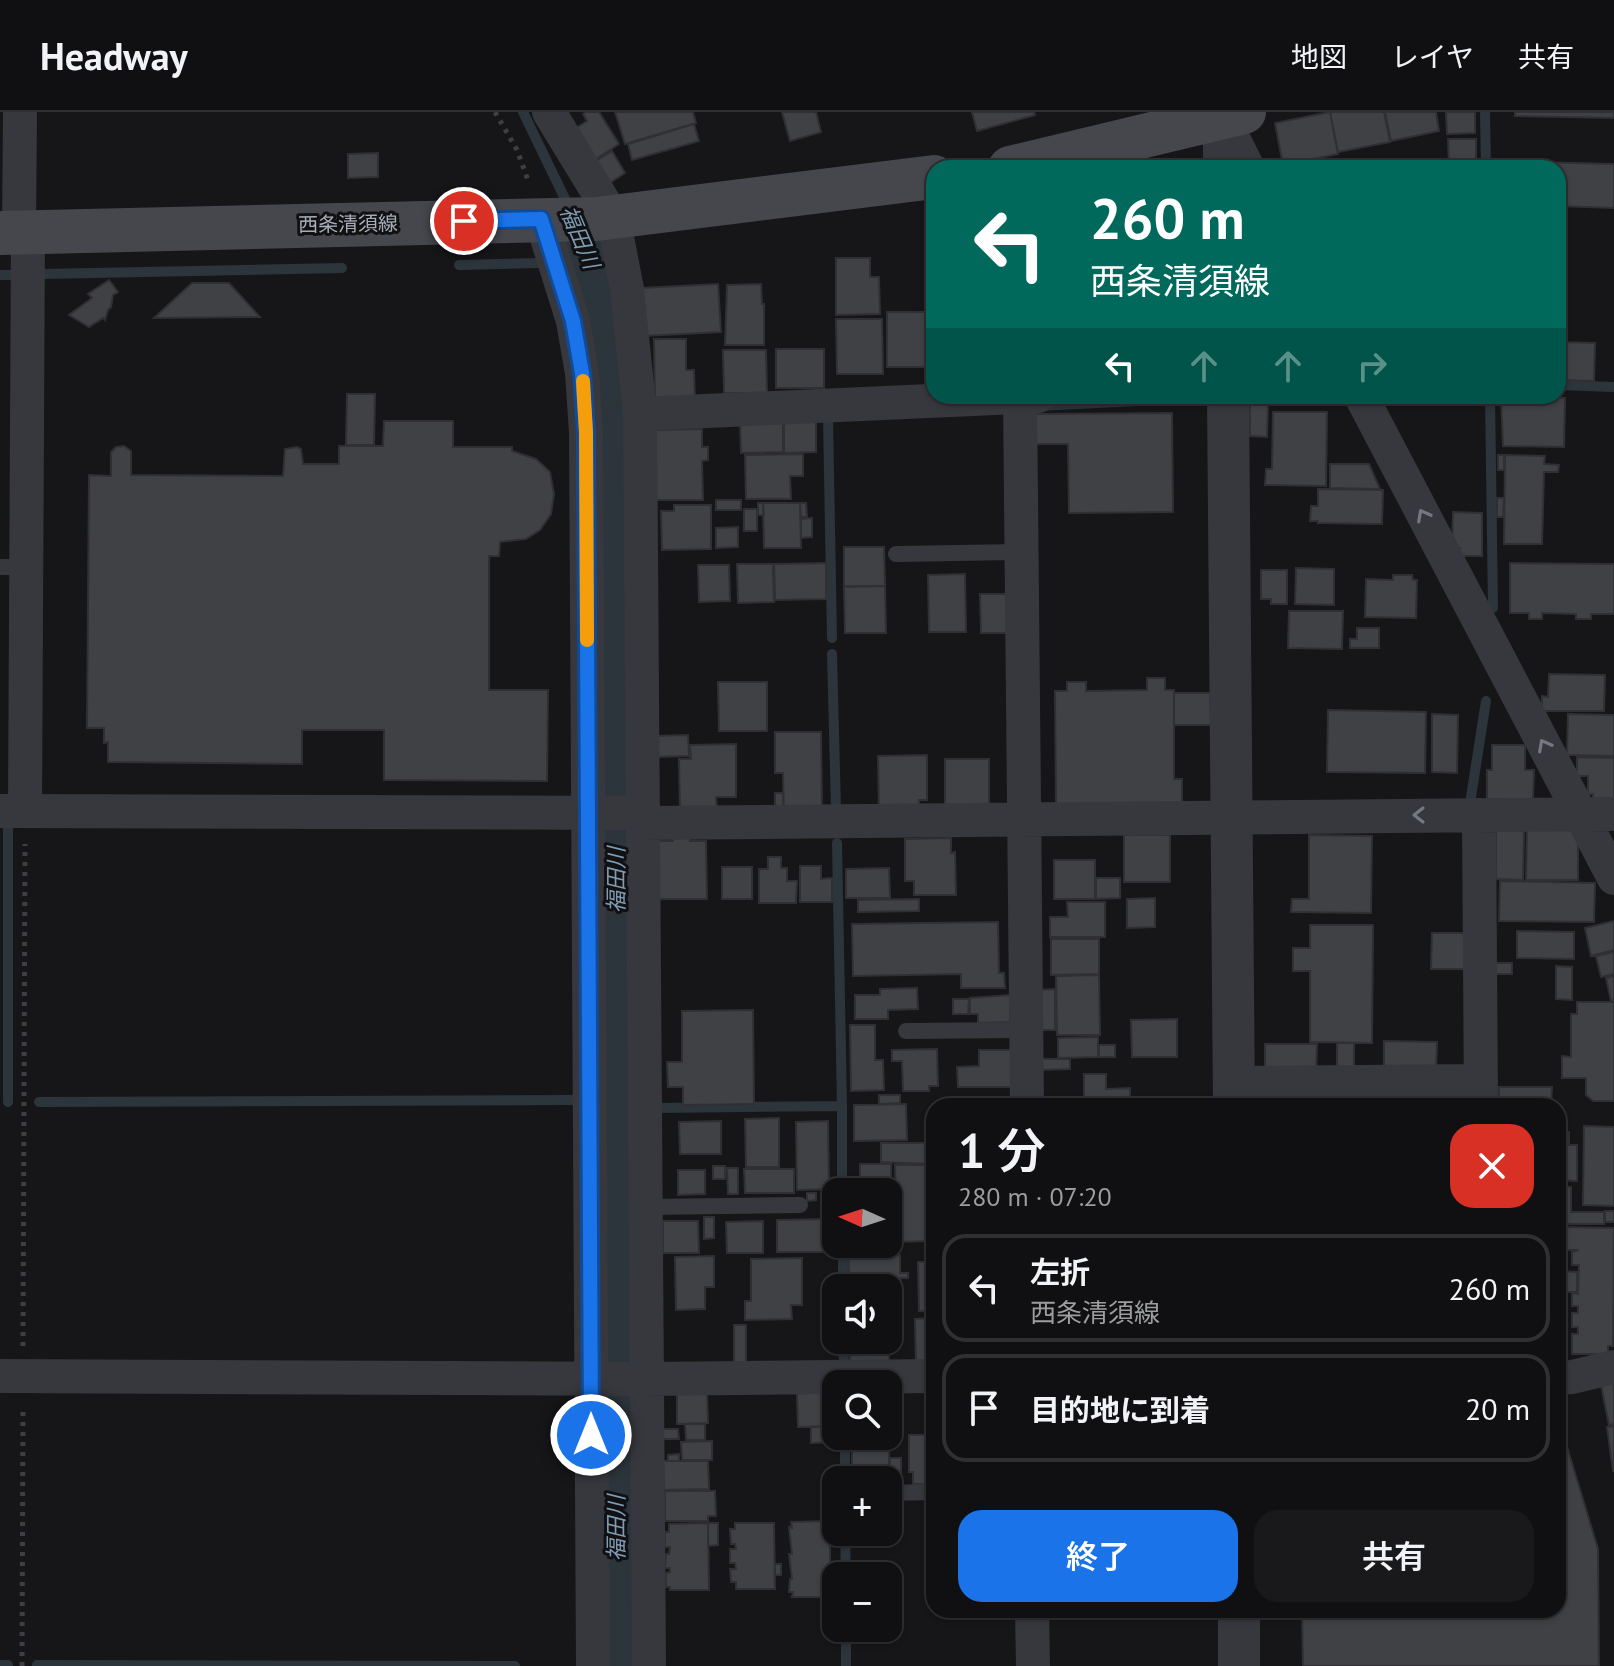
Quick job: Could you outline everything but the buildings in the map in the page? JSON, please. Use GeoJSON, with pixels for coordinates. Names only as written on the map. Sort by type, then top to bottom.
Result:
{"type":"FeatureCollection","features":[{"type":"Feature","properties":{"kind":"main road"},"geometry":{"type":"LineString","coordinates":[[1048,160],[1227,114]]}},
{"type":"Feature","properties":{"kind":"main road","name":"西条清須線"},"geometry":{"type":"LineString","coordinates":[[16,233],[577,219],[926,178]]}},
{"type":"Feature","properties":{"kind":"street"},"geometry":{"type":"LineString","coordinates":[[20,112],[16,233],[13,811],[591,813],[1024,819],[1597,814]]}},
{"type":"Feature","properties":{"kind":"street"},"geometry":{"type":"LineString","coordinates":[[549,112],[577,219],[573,321],[582,373],[586,432],[595,1377],[593,1666]]}},
{"type":"Feature","properties":{"kind":"street"},"geometry":{"type":"LineString","coordinates":[[1224,160],[1227,114]]}},
{"type":"Feature","properties":{"kind":"street"},"geometry":{"type":"LineString","coordinates":[[1227,114],[1245,160]]}},
{"type":"Feature","properties":{"kind":"street"},"geometry":{"type":"LineString","coordinates":[[577,219],[627,289],[640,414],[640,816],[649,1666]]}},
{"type":"Feature","properties":{"kind":"street"},"geometry":{"type":"LineString","coordinates":[[640,414],[926,400]]}},
{"type":"Feature","properties":{"kind":"street"},"geometry":{"type":"LineString","coordinates":[[1020,404],[1027,1098]]}},
{"type":"Feature","properties":{"kind":"street"},"geometry":{"type":"LineString","coordinates":[[1228,404],[1234,1094],[1481,1094],[1479,815]]}},
{"type":"Feature","properties":{"kind":"street"},"geometry":{"type":"LineString","coordinates":[[1366,404],[1597,814],[1614,878]]}},
{"type":"Feature","properties":{"kind":"street"},"geometry":{"type":"LineString","coordinates":[[1566,1377],[1614,1367]]}},
{"type":"Feature","properties":{"kind":"street"},"geometry":{"type":"LineString","coordinates":[[12,1376],[647,1379],[926,1376]]}},
{"type":"Feature","properties":{"kind":"street"},"geometry":{"type":"LineString","coordinates":[[1032,1618],[1033,1666]]}},
{"type":"Feature","properties":{"kind":"street"},"geometry":{"type":"LineString","coordinates":[[1239,1618],[1239,1666]]}},
{"type":"Feature","properties":{"kind":"lane"},"geometry":{"type":"LineString","coordinates":[[896,554],[1022,552]]}},
{"type":"Feature","properties":{"kind":"lane"},"geometry":{"type":"LineString","coordinates":[[906,1031],[1026,1030]]}},
{"type":"Feature","properties":{"kind":"lane"},"geometry":{"type":"LineString","coordinates":[[646,1207],[800,1205]]}},
{"type":"Feature","properties":{"kind":"lane"},"geometry":{"type":"LineString","coordinates":[[902,1493],[926,1492]]}},
{"type":"Feature","properties":{"kind":"path"},"geometry":{"type":"LineString","coordinates":[[495,112],[517,150],[577,219]]}},
{"type":"Feature","properties":{"kind":"path"},"geometry":{"type":"LineString","coordinates":[[13,811],[12,1376],[22,1666]]}},
{"type":"Feature","properties":{"kind":"water"},"geometry":{"type":"Polygon","coordinates":[[[557,228],[601,228],[626,368],[637,1666],[606,1666],[599,433],[557,228]]]}},
{"type":"Feature","properties":{"kind":"waterway","name":"福田川"},"geometry":{"type":"LineString","coordinates":[[523,112],[569,207]]}},
{"type":"Feature","properties":{"kind":"waterway"},"geometry":{"type":"LineString","coordinates":[[1485,112],[1486,160]]}},
{"type":"Feature","properties":{"kind":"waterway"},"geometry":{"type":"LineString","coordinates":[[459,265],[542,263]]}},
{"type":"Feature","properties":{"kind":"waterway"},"geometry":{"type":"LineString","coordinates":[[44,274],[342,268]]}},
{"type":"Feature","properties":{"kind":"waterway"},"geometry":{"type":"LineString","coordinates":[[0,275],[12,275]]}},
{"type":"Feature","properties":{"kind":"waterway"},"geometry":{"type":"LineString","coordinates":[[1566,385],[1614,387]]}},
{"type":"Feature","properties":{"kind":"waterway"},"geometry":{"type":"LineString","coordinates":[[1038,406],[1078,404]]}},
{"type":"Feature","properties":{"kind":"waterway"},"geometry":{"type":"LineString","coordinates":[[1490,404],[1493,608]]}},
{"type":"Feature","properties":{"kind":"waterway"},"geometry":{"type":"LineString","coordinates":[[832,638],[828,417],[834,416]]}},
{"type":"Feature","properties":{"kind":"waterway"},"geometry":{"type":"LineString","coordinates":[[832,654],[836,810]]}},
{"type":"Feature","properties":{"kind":"waterway"},"geometry":{"type":"LineString","coordinates":[[1471,797],[1486,701]]}},
{"type":"Feature","properties":{"kind":"waterway"},"geometry":{"type":"LineString","coordinates":[[2,822],[8,822],[8,1102]]}},
{"type":"Feature","properties":{"kind":"waterway"},"geometry":{"type":"LineString","coordinates":[[837,843],[842,1106]]}},
{"type":"Feature","properties":{"kind":"waterway"},"geometry":{"type":"LineString","coordinates":[[39,1102],[573,1100]]}},
{"type":"Feature","properties":{"kind":"waterway"},"geometry":{"type":"LineString","coordinates":[[657,1108],[842,1106],[842,1178]]}},
{"type":"Feature","properties":{"kind":"waterway"},"geometry":{"type":"LineString","coordinates":[[843,1258],[843,1274]]}},
{"type":"Feature","properties":{"kind":"waterway"},"geometry":{"type":"LineString","coordinates":[[844,1354],[844,1364]]}},
{"type":"Feature","properties":{"kind":"waterway"},"geometry":{"type":"LineString","coordinates":[[845,1450],[845,1466]]}},
{"type":"Feature","properties":{"kind":"waterway"},"geometry":{"type":"LineString","coordinates":[[845,1546],[846,1562]]}},
{"type":"Feature","properties":{"kind":"waterway"},"geometry":{"type":"LineString","coordinates":[[846,1642],[846,1666]]}},
{"type":"Feature","properties":{"kind":"waterway"},"geometry":{"type":"LineString","coordinates":[[0,1665],[8,1665]]}},
{"type":"Feature","properties":{"kind":"waterway"},"geometry":{"type":"LineString","coordinates":[[37,1665],[515,1666]]}},
{"type":"Feature","properties":{"kind":"slow traffic"},"geometry":{"type":"LineString","coordinates":[[583,381],[587,640]]}},
{"type":"Feature","properties":{"kind":"route"},"geometry":{"type":"LineString","coordinates":[[464,221],[541,219],[573,321],[582,373],[586,432],[591,1435]]}}]}
